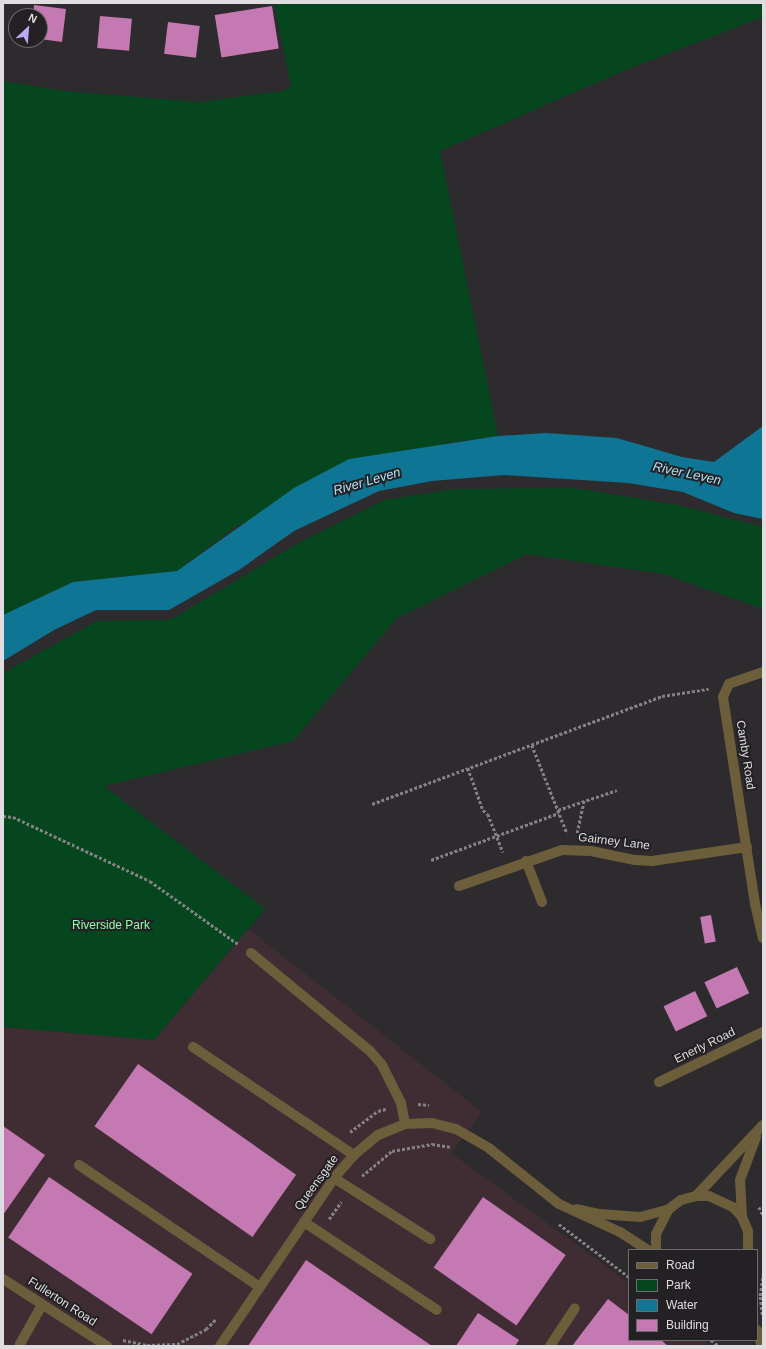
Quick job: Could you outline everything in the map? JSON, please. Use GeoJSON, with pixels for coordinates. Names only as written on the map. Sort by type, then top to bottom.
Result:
{"type":"FeatureCollection","features":[{"type":"Feature","properties":{"kind":"street"},"geometry":{"type":"LineString","coordinates":[[724,690],[737,680],[763,672]]}},
{"type":"Feature","properties":{"kind":"street","name":"Camby Road"},"geometry":{"type":"LineString","coordinates":[[724,690],[723,697],[763,938]]}},
{"type":"Feature","properties":{"kind":"street","name":"Gairney Lane"},"geometry":{"type":"LineString","coordinates":[[459,886],[550,852],[574,849],[652,861],[747,847]]}},
{"type":"Feature","properties":{"kind":"street"},"geometry":{"type":"LineString","coordinates":[[526,861],[542,902]]}},
{"type":"Feature","properties":{"kind":"street"},"geometry":{"type":"LineString","coordinates":[[251,953],[370,1051],[382,1065],[401,1103],[405,1124]]}},
{"type":"Feature","properties":{"kind":"street","name":"Enerly Road"},"geometry":{"type":"LineString","coordinates":[[659,1082],[763,1032]]}},
{"type":"Feature","properties":{"kind":"street"},"geometry":{"type":"LineString","coordinates":[[193,1048],[354,1155]]}},
{"type":"Feature","properties":{"kind":"street","name":"Queensgate"},"geometry":{"type":"LineString","coordinates":[[220,1346],[334,1178],[354,1155],[378,1135],[405,1124],[432,1123],[456,1129],[490,1149],[559,1204],[635,1240],[647,1249]]}},
{"type":"Feature","properties":{"kind":"street"},"geometry":{"type":"LineString","coordinates":[[696,1196],[761,1128]]}},
{"type":"Feature","properties":{"kind":"street"},"geometry":{"type":"LineString","coordinates":[[748,1249],[748,1231],[742,1217],[740,1180],[761,1128]]}},
{"type":"Feature","properties":{"kind":"street"},"geometry":{"type":"LineString","coordinates":[[79,1165],[260,1287]]}},
{"type":"Feature","properties":{"kind":"street"},"geometry":{"type":"LineString","coordinates":[[334,1178],[430,1239]]}},
{"type":"Feature","properties":{"kind":"street","name":"Queensgate"},"geometry":{"type":"LineString","coordinates":[[559,1204],[599,1214],[640,1216],[668,1209],[681,1200],[696,1196],[722,1200],[742,1217]]}},
{"type":"Feature","properties":{"kind":"street"},"geometry":{"type":"LineString","coordinates":[[656,1249],[656,1234],[668,1209]]}},
{"type":"Feature","properties":{"kind":"street"},"geometry":{"type":"LineString","coordinates":[[304,1222],[437,1310]]}},
{"type":"Feature","properties":{"kind":"street","name":"Fullerton Road"},"geometry":{"type":"LineString","coordinates":[[3,1279],[107,1346]]}},
{"type":"Feature","properties":{"kind":"street"},"geometry":{"type":"LineString","coordinates":[[20,1344],[42,1305]]}},
{"type":"Feature","properties":{"kind":"street"},"geometry":{"type":"LineString","coordinates":[[550,1346],[575,1308]]}},
{"type":"Feature","properties":{"kind":"street"},"geometry":{"type":"LineString","coordinates":[[758,1334],[761,1346]]}},
{"type":"Feature","properties":{"kind":"path"},"geometry":{"type":"LineString","coordinates":[[372,804],[662,696],[697,689],[724,690]]}},
{"type":"Feature","properties":{"kind":"path"},"geometry":{"type":"LineString","coordinates":[[532,745],[574,849]]}},
{"type":"Feature","properties":{"kind":"path"},"geometry":{"type":"LineString","coordinates":[[468,768],[483,810],[488,814],[509,867]]}},
{"type":"Feature","properties":{"kind":"path"},"geometry":{"type":"LineString","coordinates":[[431,860],[584,801],[617,790]]}},
{"type":"Feature","properties":{"kind":"path"},"geometry":{"type":"LineString","coordinates":[[574,849],[584,801]]}},
{"type":"Feature","properties":{"kind":"path"},"geometry":{"type":"LineString","coordinates":[[3,816],[13,817],[150,881],[251,953]]}},
{"type":"Feature","properties":{"kind":"path"},"geometry":{"type":"LineString","coordinates":[[763,1275],[760,1296],[763,1320]]}},
{"type":"Feature","properties":{"kind":"shaded area"},"geometry":{"type":"Polygon","coordinates":[[[248,929],[482,1112],[451,1153],[628,1282],[628,1341],[704,1341],[711,1346],[3,1346],[3,1027],[154,1040],[248,929]]]}},
{"type":"Feature","properties":{"kind":"green space"},"geometry":{"type":"Polygon","coordinates":[[[274,3],[763,3],[763,17],[628,69],[440,151],[498,436],[448,443],[237,526],[177,571],[73,582],[3,615],[3,81],[64,91],[199,102],[283,91],[291,86],[274,3]]]}},
{"type":"Feature","properties":{"kind":"green space","name":"Riverside Park"},"geometry":{"type":"Polygon","coordinates":[[[575,488],[678,505],[763,527],[763,609],[664,574],[527,554],[397,618],[293,741],[104,786],[265,909],[154,1040],[3,1027],[3,673],[97,621],[170,620],[295,545],[384,500],[454,489],[575,488]]]}},
{"type":"Feature","properties":{"kind":"water","name":"River Leven"},"geometry":{"type":"Polygon","coordinates":[[[763,426],[763,519],[734,513],[683,492],[628,483],[504,475],[432,481],[379,491],[294,531],[239,570],[169,610],[96,610],[54,630],[3,661],[3,615],[73,582],[177,571],[294,488],[349,459],[498,436],[546,433],[617,438],[682,457],[714,462],[763,426]]]}},
{"type":"Feature","properties":{"kind":"building"},"geometry":{"type":"Polygon","coordinates":[[[34,5],[66,9],[62,42],[48,40],[48,8],[34,8],[34,5]]]}},
{"type":"Feature","properties":{"kind":"building"},"geometry":{"type":"Polygon","coordinates":[[[272,6],[279,48],[221,58],[215,15],[272,6]]]}},
{"type":"Feature","properties":{"kind":"building"},"geometry":{"type":"Polygon","coordinates":[[[100,16],[132,19],[129,51],[97,48],[100,16]]]}},
{"type":"Feature","properties":{"kind":"building"},"geometry":{"type":"Polygon","coordinates":[[[168,22],[200,26],[196,58],[164,54],[168,22]]]}},
{"type":"Feature","properties":{"kind":"building"},"geometry":{"type":"Polygon","coordinates":[[[711,915],[716,942],[705,943],[700,917],[711,915]]]}},
{"type":"Feature","properties":{"kind":"building"},"geometry":{"type":"Polygon","coordinates":[[[737,967],[749,993],[717,1008],[704,982],[737,967]]]}},
{"type":"Feature","properties":{"kind":"building"},"geometry":{"type":"Polygon","coordinates":[[[695,991],[707,1016],[676,1032],[664,1006],[695,991]]]}},
{"type":"Feature","properties":{"kind":"building"},"geometry":{"type":"Polygon","coordinates":[[[138,1064],[296,1175],[253,1237],[94,1126],[138,1064]]]}},
{"type":"Feature","properties":{"kind":"building"},"geometry":{"type":"Polygon","coordinates":[[[3,1126],[45,1155],[3,1215],[3,1126]]]}},
{"type":"Feature","properties":{"kind":"building"},"geometry":{"type":"Polygon","coordinates":[[[49,1177],[192,1274],[152,1334],[8,1238],[49,1177]]]}},
{"type":"Feature","properties":{"kind":"building"},"geometry":{"type":"Polygon","coordinates":[[[483,1197],[566,1255],[516,1325],[434,1267],[483,1197]]]}},
{"type":"Feature","properties":{"kind":"building"},"geometry":{"type":"Polygon","coordinates":[[[306,1260],[432,1346],[248,1346],[306,1260]]]}},
{"type":"Feature","properties":{"kind":"building"},"geometry":{"type":"Polygon","coordinates":[[[608,1299],[628,1314],[628,1341],[662,1341],[668,1346],[572,1346],[608,1299]]]}},
{"type":"Feature","properties":{"kind":"building"},"geometry":{"type":"Polygon","coordinates":[[[478,1313],[519,1340],[515,1346],[456,1346],[478,1313]]]}}]}
